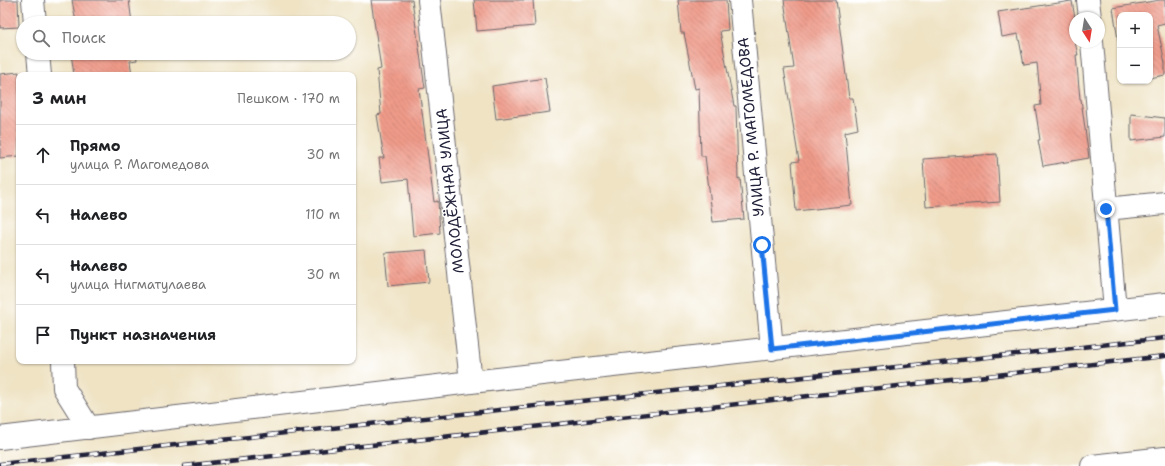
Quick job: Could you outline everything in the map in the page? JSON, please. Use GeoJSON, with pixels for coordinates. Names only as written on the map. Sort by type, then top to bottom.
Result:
{"type":"FeatureCollection","features":[{"type":"Feature","properties":{"kind":"street"},"geometry":{"type":"LineString","coordinates":[[33,0],[34,16]]}},
{"type":"Feature","properties":{"kind":"street","name":"МОЛОДЁЖНАЯ УЛИЦА"},"geometry":{"type":"LineString","coordinates":[[429,0],[471,382]]}},
{"type":"Feature","properties":{"kind":"street","name":"УЛИЦА Р. МАГОМЕДОВА"},"geometry":{"type":"LineString","coordinates":[[740,0],[772,349]]}},
{"type":"Feature","properties":{"kind":"street"},"geometry":{"type":"LineString","coordinates":[[1088,0],[1089,12]]}},
{"type":"Feature","properties":{"kind":"street"},"geometry":{"type":"LineString","coordinates":[[1093,48],[1115,310]]}},
{"type":"Feature","properties":{"kind":"street"},"geometry":{"type":"LineString","coordinates":[[39,60],[40,72]]}},
{"type":"Feature","properties":{"kind":"street"},"geometry":{"type":"LineString","coordinates":[[1106,209],[1165,203]]}},
{"type":"Feature","properties":{"kind":"street"},"geometry":{"type":"LineString","coordinates":[[0,438],[471,382],[1165,304]]}},
{"type":"Feature","properties":{"kind":"street"},"geometry":{"type":"LineString","coordinates":[[63,364],[64,388],[89,428]]}},
{"type":"Feature","properties":{"kind":"street"},"geometry":{"type":"LineString","coordinates":[[1098,466],[1165,458]]}},
{"type":"Feature","properties":{"kind":"building"},"geometry":{"type":"Polygon","coordinates":[[[0,0],[18,0],[19,16],[16,16],[16,27],[0,28],[0,0]]]}},
{"type":"Feature","properties":{"kind":"building"},"geometry":{"type":"Polygon","coordinates":[[[72,0],[129,0],[131,16],[75,16],[72,0]]]}},
{"type":"Feature","properties":{"kind":"building"},"geometry":{"type":"Polygon","coordinates":[[[371,0],[412,0],[425,88],[419,89],[434,202],[438,201],[440,233],[413,236],[408,179],[382,182],[379,158],[384,158],[377,115],[381,114],[377,70],[381,69],[371,0]]]}},
{"type":"Feature","properties":{"kind":"building"},"geometry":{"type":"Polygon","coordinates":[[[474,0],[533,0],[535,26],[477,31],[474,0]]]}},
{"type":"Feature","properties":{"kind":"building"},"geometry":{"type":"Polygon","coordinates":[[[678,0],[726,0],[728,30],[720,31],[734,106],[736,106],[738,179],[740,178],[744,219],[713,222],[705,156],[701,156],[699,88],[695,89],[684,33],[681,33],[678,0]]]}},
{"type":"Feature","properties":{"kind":"building"},"geometry":{"type":"Polygon","coordinates":[[[784,0],[836,0],[849,98],[853,98],[858,129],[845,132],[852,205],[796,211],[792,162],[799,161],[784,69],[794,68],[784,0]]]}},
{"type":"Feature","properties":{"kind":"building"},"geometry":{"type":"Polygon","coordinates":[[[1165,0],[1165,23],[1157,25],[1165,63],[1165,75],[1153,77],[1153,12],[1117,12],[1117,34],[1113,8],[1165,0]]]}},
{"type":"Feature","properties":{"kind":"building"},"geometry":{"type":"Polygon","coordinates":[[[1072,1],[1074,12],[1069,12],[1069,48],[1076,48],[1078,55],[1076,55],[1080,99],[1089,158],[1043,166],[1038,140],[1040,140],[1035,106],[1041,105],[1037,63],[1024,65],[1018,34],[1002,37],[998,12],[1072,1]]]}},
{"type":"Feature","properties":{"kind":"building"},"geometry":{"type":"Polygon","coordinates":[[[72,60],[137,60],[130,61],[132,72],[74,72],[72,60]]]}},
{"type":"Feature","properties":{"kind":"building"},"geometry":{"type":"Polygon","coordinates":[[[16,72],[16,156],[0,158],[0,74],[16,72]]]}},
{"type":"Feature","properties":{"kind":"building"},"geometry":{"type":"Polygon","coordinates":[[[545,78],[550,112],[496,119],[492,86],[545,78]]]}},
{"type":"Feature","properties":{"kind":"building"},"geometry":{"type":"Polygon","coordinates":[[[1131,114],[1165,118],[1165,137],[1131,141],[1131,114]]]}},
{"type":"Feature","properties":{"kind":"building"},"geometry":{"type":"Polygon","coordinates":[[[997,154],[1000,202],[926,207],[923,159],[997,154]]]}},
{"type":"Feature","properties":{"kind":"building"},"geometry":{"type":"Polygon","coordinates":[[[426,250],[429,282],[388,286],[385,253],[426,250]]]}},
{"type":"Feature","properties":{"kind":"railway"},"geometry":{"type":"LineString","coordinates":[[0,464],[1165,338]]}},
{"type":"Feature","properties":{"kind":"railway"},"geometry":{"type":"LineString","coordinates":[[184,466],[1165,356]]}},
{"type":"Feature","properties":{"kind":"route"},"geometry":{"type":"LineString","coordinates":[[762,245],[772,349],[1115,310],[1106,209]]}}]}
